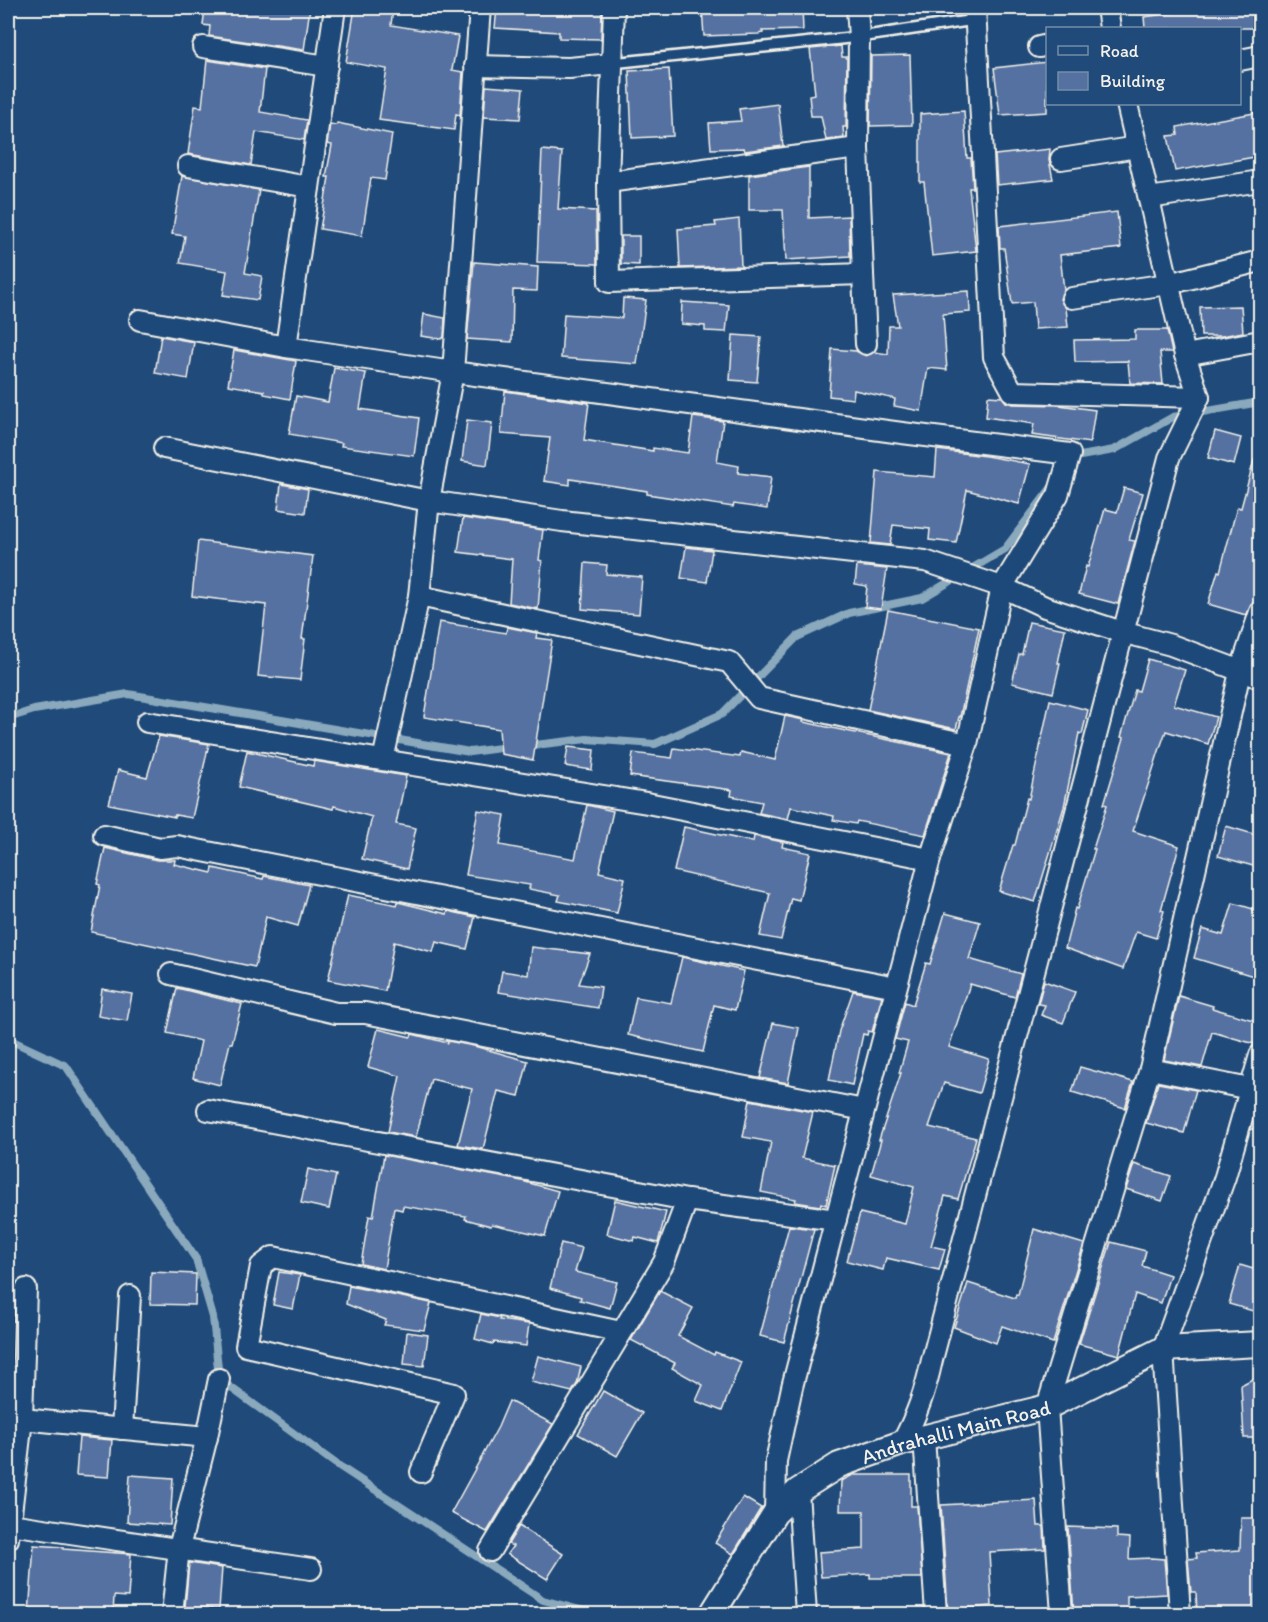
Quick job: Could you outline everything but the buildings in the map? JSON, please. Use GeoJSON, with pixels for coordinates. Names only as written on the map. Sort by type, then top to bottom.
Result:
{"type":"FeatureCollection","features":[{"type":"Feature","properties":{"kind":"street"},"geometry":{"type":"LineString","coordinates":[[286,347],[335,8]]}},
{"type":"Feature","properties":{"kind":"street"},"geometry":{"type":"LineString","coordinates":[[384,755],[420,596],[429,501],[453,372],[480,8]]}},
{"type":"Feature","properties":{"kind":"street"},"geometry":{"type":"LineString","coordinates":[[614,8],[608,182],[609,282],[863,274]]}},
{"type":"Feature","properties":{"kind":"street"},"geometry":{"type":"LineString","coordinates":[[857,8],[860,38],[858,148],[866,344]]}},
{"type":"Feature","properties":{"kind":"street"},"geometry":{"type":"LineString","coordinates":[[1107,8],[1110,27]]}},
{"type":"Feature","properties":{"kind":"street"},"geometry":{"type":"LineString","coordinates":[[975,14],[994,357],[1013,392],[1199,397]]}},
{"type":"Feature","properties":{"kind":"street"},"geometry":{"type":"LineString","coordinates":[[203,46],[327,66]]}},
{"type":"Feature","properties":{"kind":"street"},"geometry":{"type":"LineString","coordinates":[[1241,60],[1260,56]]}},
{"type":"Feature","properties":{"kind":"street"},"geometry":{"type":"LineString","coordinates":[[475,66],[569,68],[611,63]]}},
{"type":"Feature","properties":{"kind":"street"},"geometry":{"type":"LineString","coordinates":[[936,1614],[913,1440],[916,1415],[925,1392],[1169,459],[1199,397],[1185,355],[1127,105]]}},
{"type":"Feature","properties":{"kind":"street"},"geometry":{"type":"LineString","coordinates":[[1061,159],[1137,147]]}},
{"type":"Feature","properties":{"kind":"street"},"geometry":{"type":"LineString","coordinates":[[608,182],[858,148]]}},
{"type":"Feature","properties":{"kind":"street"},"geometry":{"type":"LineString","coordinates":[[188,166],[309,187]]}},
{"type":"Feature","properties":{"kind":"street"},"geometry":{"type":"LineString","coordinates":[[1149,198],[1260,181]]}},
{"type":"Feature","properties":{"kind":"street"},"geometry":{"type":"LineString","coordinates":[[1072,298],[1168,284],[1260,261]]}},
{"type":"Feature","properties":{"kind":"street"},"geometry":{"type":"LineString","coordinates":[[140,320],[286,347],[453,372],[902,433],[1070,453],[1058,495],[1002,587],[967,744],[930,859],[792,1387],[776,1461],[775,1514]]}},
{"type":"Feature","properties":{"kind":"street"},"geometry":{"type":"LineString","coordinates":[[1185,355],[1260,341]]}},
{"type":"Feature","properties":{"kind":"street"},"geometry":{"type":"LineString","coordinates":[[164,448],[429,501],[562,520],[925,561],[1002,587],[1045,607],[1171,645],[1260,678]]}},
{"type":"Feature","properties":{"kind":"street"},"geometry":{"type":"LineString","coordinates":[[420,596],[729,662],[759,698],[967,744]]}},
{"type":"Feature","properties":{"kind":"street"},"geometry":{"type":"LineString","coordinates":[[1062,1614],[1047,1407],[1150,1069],[1240,672],[1260,612]]}},
{"type":"Feature","properties":{"kind":"street"},"geometry":{"type":"LineString","coordinates":[[147,722],[384,755],[647,803],[930,859]]}},
{"type":"Feature","properties":{"kind":"street"},"geometry":{"type":"LineString","coordinates":[[104,835],[160,848],[177,846],[896,987]]}},
{"type":"Feature","properties":{"kind":"street"},"geometry":{"type":"LineString","coordinates":[[171,974],[336,1013],[365,1013],[864,1110]]}},
{"type":"Feature","properties":{"kind":"street"},"geometry":{"type":"LineString","coordinates":[[1180,1614],[1163,1349],[1255,1089],[1260,1055]]}},
{"type":"Feature","properties":{"kind":"street"},"geometry":{"type":"LineString","coordinates":[[1150,1069],[1255,1089]]}},
{"type":"Feature","properties":{"kind":"street"},"geometry":{"type":"LineString","coordinates":[[208,1110],[687,1200],[836,1220]]}},
{"type":"Feature","properties":{"kind":"street"},"geometry":{"type":"LineString","coordinates":[[490,1551],[664,1262],[687,1200]]}},
{"type":"Feature","properties":{"kind":"street"},"geometry":{"type":"LineString","coordinates":[[421,1472],[454,1394],[246,1346],[261,1266],[273,1257],[621,1332]]}},
{"type":"Feature","properties":{"kind":"street"},"geometry":{"type":"LineString","coordinates":[[26,1289],[22,1419],[8,1531],[179,1548],[311,1569]]}},
{"type":"Feature","properties":{"kind":"street"},"geometry":{"type":"LineString","coordinates":[[122,1429],[130,1296]]}},
{"type":"Feature","properties":{"kind":"street","name":"Andrahalli Main Road"},"geometry":{"type":"LineString","coordinates":[[712,1614],[775,1514],[798,1491],[839,1465],[913,1440],[1047,1407],[1163,1349],[1260,1344]]}},
{"type":"Feature","properties":{"kind":"street"},"geometry":{"type":"LineString","coordinates":[[172,1614],[179,1548],[219,1380]]}},
{"type":"Feature","properties":{"kind":"street"},"geometry":{"type":"LineString","coordinates":[[22,1419],[207,1437]]}},
{"type":"Feature","properties":{"kind":"street"},"geometry":{"type":"LineString","coordinates":[[798,1491],[806,1614]]}},
{"type":"Feature","properties":{"kind":"lane"},"geometry":{"type":"LineString","coordinates":[[611,63],[860,38],[975,14]]}},
{"type":"Feature","properties":{"kind":"waterway"},"geometry":{"type":"LineString","coordinates":[[1073,459],[1114,450],[1173,417],[1260,402]]}},
{"type":"Feature","properties":{"kind":"waterway"},"geometry":{"type":"LineString","coordinates":[[526,746],[587,739],[655,744],[722,714],[797,637],[849,613],[922,598],[1005,549],[1055,483]]}},
{"type":"Feature","properties":{"kind":"waterway"},"geometry":{"type":"LineString","coordinates":[[8,718],[34,710],[128,694],[470,752],[508,747]]}},
{"type":"Feature","properties":{"kind":"waterway"},"geometry":{"type":"LineString","coordinates":[[8,1039],[66,1066],[196,1259],[213,1317],[219,1379],[336,1464],[543,1600],[595,1614]]}}]}
